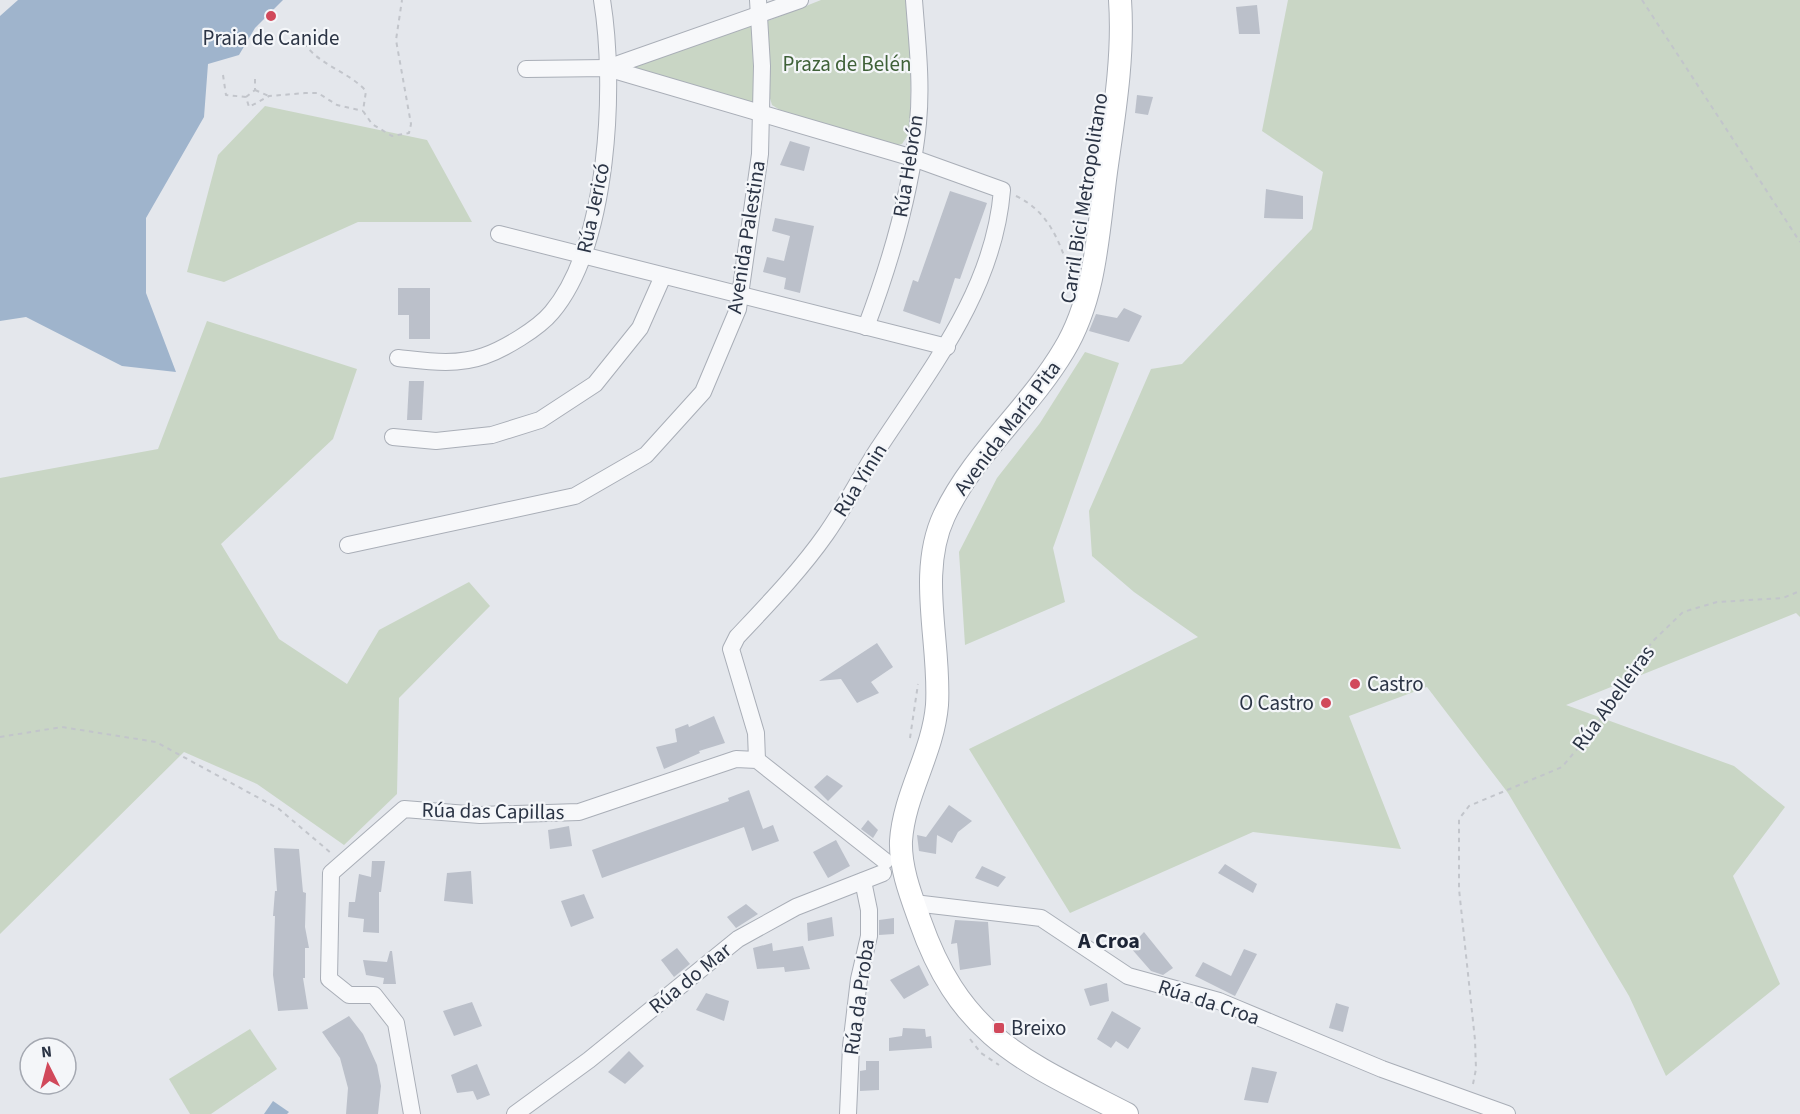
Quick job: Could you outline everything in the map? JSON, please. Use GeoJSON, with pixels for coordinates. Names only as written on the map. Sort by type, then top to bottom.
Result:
{"type":"FeatureCollection","features":[{"type":"Feature","properties":{"kind":"main road","name":"Avenida María Pita"},"geometry":{"type":"LineString","coordinates":[[1120,0],[1120,47],[1115,104],[1095,257],[1088,292],[1077,325],[1045,379],[962,483],[943,518],[935,549],[933,592],[937,705],[931,738],[890,863],[907,880],[942,976],[972,1017],[995,1039],[1032,1063],[1127,1114]]}},
{"type":"Feature","properties":{"kind":"street","name":"Rúa Jericó"},"geometry":{"type":"LineString","coordinates":[[398,358],[446,363],[483,356],[516,340],[552,313],[579,270],[585,255],[603,173],[607,68],[602,0]]}},
{"type":"Feature","properties":{"kind":"street"},"geometry":{"type":"LineString","coordinates":[[607,68],[759,8],[800,0]]}},
{"type":"Feature","properties":{"kind":"street","name":"Rúa Hebrón"},"geometry":{"type":"LineString","coordinates":[[866,327],[890,263],[913,158],[919,89],[914,0]]}},
{"type":"Feature","properties":{"kind":"street","name":"Avenida Palestina"},"geometry":{"type":"LineString","coordinates":[[348,545],[575,496],[646,455],[702,392],[738,309],[760,154],[759,8]]}},
{"type":"Feature","properties":{"kind":"street"},"geometry":{"type":"LineString","coordinates":[[526,69],[607,68],[913,158],[1002,190]]}},
{"type":"Feature","properties":{"kind":"street","name":"Rúa Yinin"},"geometry":{"type":"LineString","coordinates":[[757,760],[756,733],[731,649],[737,637],[826,535],[878,449],[947,347],[984,273],[1000,210],[1002,190]]}},
{"type":"Feature","properties":{"kind":"street"},"geometry":{"type":"LineString","coordinates":[[500,234],[947,347]]}},
{"type":"Feature","properties":{"kind":"street"},"geometry":{"type":"LineString","coordinates":[[393,437],[436,441],[492,435],[540,420],[595,384],[640,328],[663,276]]}},
{"type":"Feature","properties":{"kind":"street","name":"Rúa das Capillas"},"geometry":{"type":"LineString","coordinates":[[412,1114],[396,1023],[374,995],[349,995],[328,980],[331,873],[404,809],[480,815],[579,812],[736,759],[757,760]]}},
{"type":"Feature","properties":{"kind":"street"},"geometry":{"type":"LineString","coordinates":[[757,760],[890,863]]}},
{"type":"Feature","properties":{"kind":"street","name":"Rúa do Mar"},"geometry":{"type":"LineString","coordinates":[[515,1114],[589,1060],[738,939],[796,907],[863,881],[890,863]]}},
{"type":"Feature","properties":{"kind":"street","name":"Rúa da Proba"},"geometry":{"type":"LineString","coordinates":[[848,1114],[855,1012],[869,936],[868,910],[863,881]]}},
{"type":"Feature","properties":{"kind":"street","name":"Rúa da Croa"},"geometry":{"type":"LineString","coordinates":[[914,903],[1041,918],[1128,976],[1219,1001],[1382,1069],[1508,1114]]}},
{"type":"Feature","properties":{"kind":"path"},"geometry":{"type":"LineString","coordinates":[[246,97],[249,107],[269,96],[318,93],[337,105],[363,111],[372,124],[392,136],[409,133],[411,124],[396,40],[402,0]]}},
{"type":"Feature","properties":{"kind":"path"},"geometry":{"type":"LineString","coordinates":[[1642,0],[1800,242]]}},
{"type":"Feature","properties":{"kind":"path"},"geometry":{"type":"LineString","coordinates":[[304,43],[314,57],[355,79],[366,91],[363,111]]}},
{"type":"Feature","properties":{"kind":"path"},"geometry":{"type":"LineString","coordinates":[[223,75],[226,95],[246,97],[255,90]]}},
{"type":"Feature","properties":{"kind":"path"},"geometry":{"type":"LineString","coordinates":[[255,77],[255,90]]}},
{"type":"Feature","properties":{"kind":"path"},"geometry":{"type":"LineString","coordinates":[[255,90],[269,96]]}},
{"type":"Feature","properties":{"kind":"path"},"geometry":{"type":"LineString","coordinates":[[1002,190],[1024,200],[1043,215],[1058,237],[1068,267]]}},
{"type":"Feature","properties":{"kind":"path","name":"Rúa Abelleiras"},"geometry":{"type":"LineString","coordinates":[[1470,1099],[1476,1069],[1475,1040],[1460,900],[1459,819],[1469,806],[1562,767],[1594,729],[1634,665],[1653,641],[1683,612],[1717,602],[1783,598],[1800,591]]}},
{"type":"Feature","properties":{"kind":"path"},"geometry":{"type":"LineString","coordinates":[[908,748],[918,678]]}},
{"type":"Feature","properties":{"kind":"path"},"geometry":{"type":"LineString","coordinates":[[0,737],[62,727],[156,742],[279,809],[342,863]]}},
{"type":"Feature","properties":{"kind":"green space","name":"Praza de Belén"},"geometry":{"type":"Polygon","coordinates":[[[821,0],[906,0],[911,54],[910,132],[902,144],[894,146],[780,110],[772,105],[769,95],[768,21],[821,0]]]}},
{"type":"Feature","properties":{"kind":"green space"},"geometry":{"type":"Polygon","coordinates":[[[1288,0],[1800,0],[1800,617],[1796,613],[1566,705],[1734,766],[1785,807],[1733,876],[1780,984],[1666,1076],[1629,996],[1508,793],[1427,687],[1349,716],[1401,849],[1253,832],[1070,913],[969,749],[1198,637],[1134,592],[1092,556],[1089,511],[1151,369],[1182,364],[1312,229],[1323,172],[1262,131],[1288,0]]]}},
{"type":"Feature","properties":{"kind":"green space"},"geometry":{"type":"Polygon","coordinates":[[[752,24],[754,104],[629,67],[752,24]]]}},
{"type":"Feature","properties":{"kind":"green space"},"geometry":{"type":"Polygon","coordinates":[[[265,106],[427,140],[472,222],[358,222],[224,282],[187,272],[218,155],[265,106]]]}},
{"type":"Feature","properties":{"kind":"green space"},"geometry":{"type":"Polygon","coordinates":[[[207,321],[357,369],[333,439],[221,544],[279,639],[347,684],[379,630],[469,582],[490,606],[399,698],[397,794],[344,845],[257,784],[184,752],[0,934],[0,478],[158,449],[207,321]]]}},
{"type":"Feature","properties":{"kind":"green space"},"geometry":{"type":"Polygon","coordinates":[[[1085,352],[1119,363],[1053,548],[1065,602],[965,645],[959,552],[997,478],[1040,423],[1085,352]]]}},
{"type":"Feature","properties":{"kind":"green space"},"geometry":{"type":"Polygon","coordinates":[[[250,1029],[277,1069],[211,1114],[190,1114],[169,1079],[250,1029]]]}},
{"type":"Feature","properties":{"kind":"water"},"geometry":{"type":"Polygon","coordinates":[[[18,0],[283,0],[255,28],[239,55],[208,64],[204,117],[146,218],[146,293],[176,372],[122,366],[26,317],[0,321],[0,16],[18,0]]]}},
{"type":"Feature","properties":{"kind":"water"},"geometry":{"type":"Polygon","coordinates":[[[273,1101],[289,1112],[287,1114],[264,1114],[273,1101]]]}},
{"type":"Feature","properties":{"kind":"building"},"geometry":{"type":"Polygon","coordinates":[[[1257,5],[1260,34],[1239,34],[1236,7],[1257,5]]]}},
{"type":"Feature","properties":{"kind":"building"},"geometry":{"type":"Polygon","coordinates":[[[1137,95],[1153,97],[1148,115],[1135,113],[1137,95]]]}},
{"type":"Feature","properties":{"kind":"building"},"geometry":{"type":"Polygon","coordinates":[[[790,141],[810,147],[804,171],[780,165],[790,141]]]}},
{"type":"Feature","properties":{"kind":"building"},"geometry":{"type":"Polygon","coordinates":[[[1266,189],[1303,196],[1303,219],[1264,218],[1266,189]]]}},
{"type":"Feature","properties":{"kind":"building"},"geometry":{"type":"Polygon","coordinates":[[[950,191],[987,203],[960,279],[955,278],[940,324],[903,311],[913,280],[918,282],[950,191]]]}},
{"type":"Feature","properties":{"kind":"building"},"geometry":{"type":"Polygon","coordinates":[[[775,218],[814,226],[800,293],[784,289],[786,278],[763,272],[767,257],[784,261],[790,236],[772,231],[775,218]]]}},
{"type":"Feature","properties":{"kind":"building"},"geometry":{"type":"Polygon","coordinates":[[[398,288],[430,288],[430,339],[409,339],[409,315],[398,315],[398,288]]]}},
{"type":"Feature","properties":{"kind":"building"},"geometry":{"type":"Polygon","coordinates":[[[1124,308],[1142,316],[1129,342],[1089,331],[1096,314],[1117,318],[1124,308]]]}},
{"type":"Feature","properties":{"kind":"building"},"geometry":{"type":"Polygon","coordinates":[[[409,381],[424,381],[422,420],[407,420],[409,381]]]}},
{"type":"Feature","properties":{"kind":"building"},"geometry":{"type":"Polygon","coordinates":[[[877,643],[893,667],[871,682],[879,693],[857,703],[841,679],[819,681],[877,643]]]}},
{"type":"Feature","properties":{"kind":"building"},"geometry":{"type":"Polygon","coordinates":[[[714,716],[725,743],[699,751],[700,753],[664,769],[656,747],[677,742],[675,729],[688,724],[689,727],[714,716]]]}},
{"type":"Feature","properties":{"kind":"building"},"geometry":{"type":"Polygon","coordinates":[[[827,775],[843,786],[828,801],[814,787],[827,775]]]}},
{"type":"Feature","properties":{"kind":"building"},"geometry":{"type":"Polygon","coordinates":[[[749,790],[763,829],[773,825],[779,841],[752,851],[744,827],[602,878],[592,850],[729,801],[728,798],[749,790]]]}},
{"type":"Feature","properties":{"kind":"building"},"geometry":{"type":"Polygon","coordinates":[[[949,805],[972,821],[958,832],[952,843],[937,835],[936,854],[919,851],[917,835],[926,837],[949,805]]]}},
{"type":"Feature","properties":{"kind":"building"},"geometry":{"type":"Polygon","coordinates":[[[868,820],[878,830],[873,838],[861,829],[868,820]]]}},
{"type":"Feature","properties":{"kind":"building"},"geometry":{"type":"Polygon","coordinates":[[[569,826],[572,846],[550,849],[548,830],[569,826]]]}},
{"type":"Feature","properties":{"kind":"building"},"geometry":{"type":"Polygon","coordinates":[[[836,840],[850,866],[828,878],[813,852],[836,840]]]}},
{"type":"Feature","properties":{"kind":"building"},"geometry":{"type":"Polygon","coordinates":[[[274,848],[299,849],[303,892],[306,893],[305,927],[309,948],[305,948],[305,978],[303,978],[308,1009],[278,1011],[273,975],[275,916],[273,916],[275,891],[277,891],[274,848]]]}},
{"type":"Feature","properties":{"kind":"building"},"geometry":{"type":"Polygon","coordinates":[[[372,861],[385,861],[381,892],[379,892],[379,933],[363,932],[364,919],[348,917],[349,902],[355,902],[359,874],[371,877],[372,861]]]}},
{"type":"Feature","properties":{"kind":"building"},"geometry":{"type":"Polygon","coordinates":[[[1225,864],[1257,884],[1253,893],[1218,873],[1225,864]]]}},
{"type":"Feature","properties":{"kind":"building"},"geometry":{"type":"Polygon","coordinates":[[[982,866],[1006,877],[998,887],[975,878],[982,866]]]}},
{"type":"Feature","properties":{"kind":"building"},"geometry":{"type":"Polygon","coordinates":[[[471,871],[473,904],[444,901],[447,873],[471,871]]]}},
{"type":"Feature","properties":{"kind":"building"},"geometry":{"type":"Polygon","coordinates":[[[584,894],[594,918],[571,927],[561,901],[584,894]]]}},
{"type":"Feature","properties":{"kind":"building"},"geometry":{"type":"Polygon","coordinates":[[[746,904],[758,914],[736,928],[727,917],[746,904]]]}},
{"type":"Feature","properties":{"kind":"building"},"geometry":{"type":"Polygon","coordinates":[[[832,917],[834,936],[808,941],[807,923],[832,917]]]}},
{"type":"Feature","properties":{"kind":"building"},"geometry":{"type":"Polygon","coordinates":[[[894,918],[894,934],[879,935],[879,920],[894,918]]]}},
{"type":"Feature","properties":{"kind":"building"},"geometry":{"type":"Polygon","coordinates":[[[955,920],[988,922],[991,965],[960,970],[957,943],[951,944],[955,920]]]}},
{"type":"Feature","properties":{"kind":"building"},"geometry":{"type":"Polygon","coordinates":[[[1144,932],[1173,968],[1163,975],[1151,971],[1130,947],[1144,932]]]}},
{"type":"Feature","properties":{"kind":"building"},"geometry":{"type":"Polygon","coordinates":[[[772,943],[773,951],[803,946],[810,969],[785,972],[784,967],[757,969],[753,948],[772,943]]]}},
{"type":"Feature","properties":{"kind":"building"},"geometry":{"type":"Polygon","coordinates":[[[677,948],[690,964],[674,977],[661,960],[677,948]]]}},
{"type":"Feature","properties":{"kind":"building"},"geometry":{"type":"Polygon","coordinates":[[[1244,949],[1257,954],[1235,996],[1195,976],[1203,962],[1231,976],[1244,949]]]}},
{"type":"Feature","properties":{"kind":"building"},"geometry":{"type":"Polygon","coordinates":[[[390,951],[392,951],[396,984],[383,984],[384,978],[366,975],[363,960],[387,962],[390,951]]]}},
{"type":"Feature","properties":{"kind":"building"},"geometry":{"type":"Polygon","coordinates":[[[919,965],[929,985],[904,999],[890,980],[919,965]]]}},
{"type":"Feature","properties":{"kind":"building"},"geometry":{"type":"Polygon","coordinates":[[[1107,983],[1109,1001],[1090,1006],[1084,989],[1107,983]]]}},
{"type":"Feature","properties":{"kind":"building"},"geometry":{"type":"Polygon","coordinates":[[[706,993],[729,1001],[724,1021],[696,1010],[706,993]]]}},
{"type":"Feature","properties":{"kind":"building"},"geometry":{"type":"Polygon","coordinates":[[[472,1002],[482,1026],[454,1036],[443,1011],[472,1002]]]}},
{"type":"Feature","properties":{"kind":"building"},"geometry":{"type":"Polygon","coordinates":[[[1336,1003],[1349,1007],[1343,1032],[1329,1028],[1336,1003]]]}},
{"type":"Feature","properties":{"kind":"building"},"geometry":{"type":"Polygon","coordinates":[[[1112,1011],[1141,1028],[1128,1049],[1116,1041],[1111,1048],[1097,1039],[1112,1011]]]}},
{"type":"Feature","properties":{"kind":"building"},"geometry":{"type":"Polygon","coordinates":[[[349,1016],[363,1034],[377,1065],[381,1086],[378,1114],[346,1114],[348,1088],[340,1058],[322,1032],[349,1016]]]}},
{"type":"Feature","properties":{"kind":"building"},"geometry":{"type":"Polygon","coordinates":[[[903,1028],[925,1029],[926,1037],[931,1036],[932,1048],[889,1051],[889,1038],[902,1036],[903,1028]]]}},
{"type":"Feature","properties":{"kind":"building"},"geometry":{"type":"Polygon","coordinates":[[[629,1051],[644,1066],[625,1084],[608,1072],[629,1051]]]}},
{"type":"Feature","properties":{"kind":"building"},"geometry":{"type":"Polygon","coordinates":[[[866,1061],[879,1061],[879,1090],[860,1091],[860,1071],[866,1070],[866,1061]]]}},
{"type":"Feature","properties":{"kind":"building"},"geometry":{"type":"Polygon","coordinates":[[[477,1064],[490,1095],[477,1100],[473,1091],[457,1093],[451,1075],[477,1064]]]}},
{"type":"Feature","properties":{"kind":"building"},"geometry":{"type":"Polygon","coordinates":[[[1252,1067],[1277,1072],[1268,1103],[1244,1100],[1252,1067]]]}},
{"type":"Feature","properties":{"kind":"place","name":"Praia de Canide"},"geometry":{"type":"Point","coordinates":[271,16]}},
{"type":"Feature","properties":{"kind":"place","name":"Castro"},"geometry":{"type":"Point","coordinates":[1355,684]}},
{"type":"Feature","properties":{"kind":"place","name":"O Castro"},"geometry":{"type":"Point","coordinates":[1326,703]}},
{"type":"Feature","properties":{"kind":"place","name":"Breixo"},"geometry":{"type":"Point","coordinates":[999,1028]}},
{"type":"Feature","properties":{"kind":"district","name":"A Croa"},"geometry":{"type":"Point","coordinates":[1109,941]}}]}
